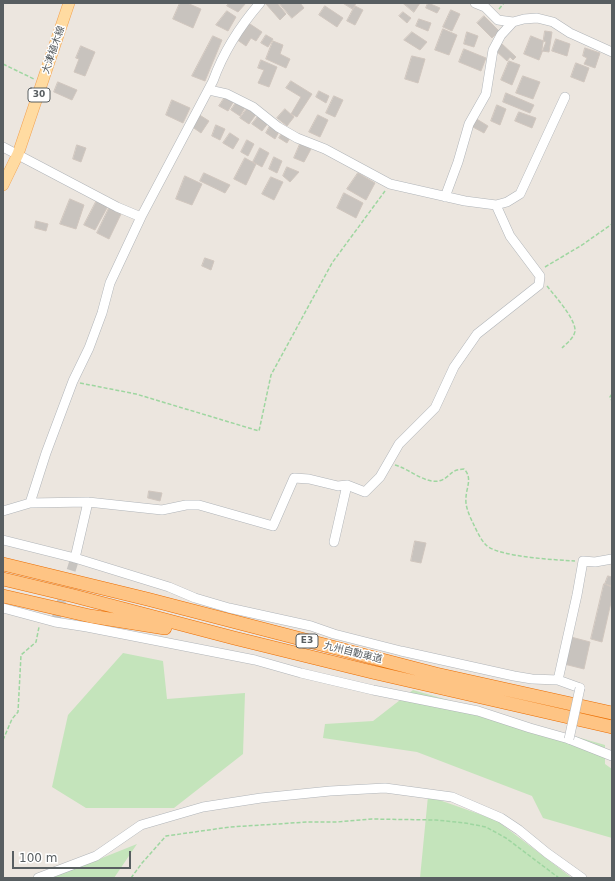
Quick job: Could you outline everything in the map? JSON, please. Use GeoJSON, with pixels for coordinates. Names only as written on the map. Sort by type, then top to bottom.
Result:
{"type":"FeatureCollection","features":[{"type":"Feature","properties":{"kind":"highway"},"geometry":{"type":"LineString","coordinates":[[3,555],[108,584],[147,599]]}},
{"type":"Feature","properties":{"kind":"highway","name":"九州自動車道"},"geometry":{"type":"LineString","coordinates":[[3,564],[147,599],[428,672],[612,714]]}},
{"type":"Feature","properties":{"kind":"highway","name":"九州自動車道"},"geometry":{"type":"LineString","coordinates":[[3,579],[372,672],[612,727]]}},
{"type":"Feature","properties":{"kind":"highway"},"geometry":{"type":"LineString","coordinates":[[3,596],[90,616],[234,638]]}},
{"type":"Feature","properties":{"kind":"main road","name":"大津植木線"},"geometry":{"type":"LineString","coordinates":[[3,186],[18,154],[69,3]]}},
{"type":"Feature","properties":{"kind":"street"},"geometry":{"type":"LineString","coordinates":[[30,503],[46,453],[73,381],[89,348],[102,313],[110,283],[141,217],[208,90],[218,67],[236,36],[260,3]]}},
{"type":"Feature","properties":{"kind":"street"},"geometry":{"type":"LineString","coordinates":[[475,3],[485,7],[498,20],[513,22],[536,18],[553,22],[570,33],[612,52]]}},
{"type":"Feature","properties":{"kind":"street"},"geometry":{"type":"LineString","coordinates":[[445,197],[458,162],[469,124],[486,94],[493,50],[501,35],[513,22]]}},
{"type":"Feature","properties":{"kind":"street"},"geometry":{"type":"LineString","coordinates":[[208,90],[227,94],[252,107],[278,127],[296,138],[325,149],[390,184],[464,201],[496,205],[507,202],[520,194],[565,97]]}},
{"type":"Feature","properties":{"kind":"street"},"geometry":{"type":"LineString","coordinates":[[3,147],[118,207],[141,217]]}},
{"type":"Feature","properties":{"kind":"street"},"geometry":{"type":"LineString","coordinates":[[3,512],[30,503],[88,502],[162,510],[186,505],[199,505],[273,526],[294,478],[309,479],[338,486],[347,485],[365,492],[380,477],[399,444],[435,408],[454,367],[477,334],[538,285],[538,276],[510,236],[496,205]]}},
{"type":"Feature","properties":{"kind":"street"},"geometry":{"type":"LineString","coordinates":[[334,542],[347,485]]}},
{"type":"Feature","properties":{"kind":"street"},"geometry":{"type":"LineString","coordinates":[[75,558],[88,502]]}},
{"type":"Feature","properties":{"kind":"street"},"geometry":{"type":"LineString","coordinates":[[3,540],[75,558],[169,587],[195,598],[229,608],[311,626],[401,652],[514,676],[532,679],[558,680],[580,688],[569,739]]}},
{"type":"Feature","properties":{"kind":"street"},"geometry":{"type":"LineString","coordinates":[[558,680],[583,561],[595,562],[612,558]]}},
{"type":"Feature","properties":{"kind":"street"},"geometry":{"type":"LineString","coordinates":[[3,608],[40,619],[255,660],[301,673],[373,690],[478,711],[569,739],[612,756]]}},
{"type":"Feature","properties":{"kind":"street"},"geometry":{"type":"LineString","coordinates":[[38,878],[96,856],[141,825],[203,807],[261,798],[330,791],[385,788],[452,797],[501,818],[582,878]]}},
{"type":"Feature","properties":{"kind":"path"},"geometry":{"type":"LineString","coordinates":[[3,64],[33,78]]}},
{"type":"Feature","properties":{"kind":"path"},"geometry":{"type":"LineString","coordinates":[[73,381],[136,394],[259,431],[271,375],[332,263],[390,184]]}},
{"type":"Feature","properties":{"kind":"path"},"geometry":{"type":"LineString","coordinates":[[562,348],[573,338],[575,330],[572,320],[538,276],[612,224]]}},
{"type":"Feature","properties":{"kind":"path"},"geometry":{"type":"LineString","coordinates":[[612,394],[610,397],[612,401]]}},
{"type":"Feature","properties":{"kind":"path"},"geometry":{"type":"LineString","coordinates":[[388,463],[405,468],[415,475],[430,481],[442,480],[456,470],[464,470],[467,472],[469,480],[466,499],[469,515],[476,531],[486,546],[496,551],[554,560],[583,561]]}},
{"type":"Feature","properties":{"kind":"path"},"geometry":{"type":"LineString","coordinates":[[3,740],[12,719],[18,712],[21,655],[36,642],[40,619]]}},
{"type":"Feature","properties":{"kind":"path"},"geometry":{"type":"LineString","coordinates":[[131,878],[166,836],[230,827],[372,819],[436,820],[486,827],[506,838],[559,878]]}},
{"type":"Feature","properties":{"kind":"green space"},"geometry":{"type":"Polygon","coordinates":[[[123,653],[163,661],[167,699],[245,693],[243,754],[174,808],[86,808],[52,787],[68,715],[123,653]]]}},
{"type":"Feature","properties":{"kind":"green space"},"geometry":{"type":"Polygon","coordinates":[[[413,690],[605,745],[605,764],[612,769],[612,838],[543,818],[532,796],[417,752],[323,738],[325,724],[373,721],[413,690]]]}},
{"type":"Feature","properties":{"kind":"green space"},"geometry":{"type":"Polygon","coordinates":[[[428,796],[496,820],[572,878],[420,878],[428,796]]]}},
{"type":"Feature","properties":{"kind":"green space"},"geometry":{"type":"Polygon","coordinates":[[[137,844],[114,878],[48,878],[82,866],[137,844]]]}},
{"type":"Feature","properties":{"kind":"building"},"geometry":{"type":"Polygon","coordinates":[[[180,3],[187,3],[201,9],[193,28],[173,19],[180,3]]]}},
{"type":"Feature","properties":{"kind":"building"},"geometry":{"type":"Polygon","coordinates":[[[229,3],[246,3],[238,12],[227,6],[229,3]]]}},
{"type":"Feature","properties":{"kind":"building"},"geometry":{"type":"Polygon","coordinates":[[[277,3],[286,14],[280,20],[266,4],[277,3]]]}},
{"type":"Feature","properties":{"kind":"building"},"geometry":{"type":"Polygon","coordinates":[[[279,3],[300,3],[304,8],[292,18],[279,3]]]}},
{"type":"Feature","properties":{"kind":"building"},"geometry":{"type":"Polygon","coordinates":[[[343,3],[356,3],[353,9],[343,3]]]}},
{"type":"Feature","properties":{"kind":"building"},"geometry":{"type":"Polygon","coordinates":[[[403,3],[420,3],[414,12],[403,3]]]}},
{"type":"Feature","properties":{"kind":"building"},"geometry":{"type":"Polygon","coordinates":[[[428,3],[440,8],[437,13],[426,8],[428,3]]]}},
{"type":"Feature","properties":{"kind":"building"},"geometry":{"type":"Polygon","coordinates":[[[325,6],[343,18],[337,27],[319,15],[325,6]]]}},
{"type":"Feature","properties":{"kind":"building"},"geometry":{"type":"Polygon","coordinates":[[[355,6],[363,10],[355,25],[347,21],[355,6]]]}},
{"type":"Feature","properties":{"kind":"building"},"geometry":{"type":"Polygon","coordinates":[[[451,10],[460,14],[452,31],[443,27],[451,10]]]}},
{"type":"Feature","properties":{"kind":"building"},"geometry":{"type":"Polygon","coordinates":[[[227,11],[236,17],[228,31],[216,25],[227,11]]]}},
{"type":"Feature","properties":{"kind":"building"},"geometry":{"type":"Polygon","coordinates":[[[403,12],[411,18],[407,23],[399,16],[403,12]]]}},
{"type":"Feature","properties":{"kind":"building"},"geometry":{"type":"Polygon","coordinates":[[[484,16],[499,31],[492,38],[477,23],[484,16]]]}},
{"type":"Feature","properties":{"kind":"building"},"geometry":{"type":"Polygon","coordinates":[[[419,19],[431,23],[428,31],[416,26],[419,19]]]}},
{"type":"Feature","properties":{"kind":"building"},"geometry":{"type":"Polygon","coordinates":[[[247,22],[262,32],[256,41],[251,38],[246,46],[236,39],[247,22]]]}},
{"type":"Feature","properties":{"kind":"building"},"geometry":{"type":"Polygon","coordinates":[[[443,29],[457,35],[449,55],[435,50],[443,29]]]}},
{"type":"Feature","properties":{"kind":"building"},"geometry":{"type":"Polygon","coordinates":[[[545,31],[552,32],[549,52],[542,51],[545,31]]]}},
{"type":"Feature","properties":{"kind":"building"},"geometry":{"type":"Polygon","coordinates":[[[412,32],[427,42],[420,50],[404,40],[412,32]]]}},
{"type":"Feature","properties":{"kind":"building"},"geometry":{"type":"Polygon","coordinates":[[[467,32],[478,36],[474,47],[464,44],[467,32]]]}},
{"type":"Feature","properties":{"kind":"building"},"geometry":{"type":"Polygon","coordinates":[[[266,35],[273,39],[268,47],[261,43],[266,35]]]}},
{"type":"Feature","properties":{"kind":"building"},"geometry":{"type":"Polygon","coordinates":[[[213,36],[222,40],[205,81],[192,76],[213,36]]]}},
{"type":"Feature","properties":{"kind":"building"},"geometry":{"type":"Polygon","coordinates":[[[531,36],[546,42],[539,60],[524,54],[531,36]]]}},
{"type":"Feature","properties":{"kind":"building"},"geometry":{"type":"Polygon","coordinates":[[[556,39],[570,44],[567,56],[552,51],[556,39]]]}},
{"type":"Feature","properties":{"kind":"building"},"geometry":{"type":"Polygon","coordinates":[[[273,41],[283,45],[280,54],[290,59],[286,68],[266,59],[273,41]]]}},
{"type":"Feature","properties":{"kind":"building"},"geometry":{"type":"Polygon","coordinates":[[[501,43],[516,57],[513,60],[510,57],[507,61],[495,50],[501,43]]]}},
{"type":"Feature","properties":{"kind":"building"},"geometry":{"type":"Polygon","coordinates":[[[81,46],[95,52],[85,76],[74,72],[79,59],[76,58],[81,46]]]}},
{"type":"Feature","properties":{"kind":"building"},"geometry":{"type":"Polygon","coordinates":[[[585,48],[600,53],[595,68],[584,64],[587,58],[583,56],[585,48]]]}},
{"type":"Feature","properties":{"kind":"building"},"geometry":{"type":"Polygon","coordinates":[[[464,49],[486,58],[481,71],[459,62],[464,49]]]}},
{"type":"Feature","properties":{"kind":"building"},"geometry":{"type":"Polygon","coordinates":[[[412,56],[425,59],[418,83],[405,79],[412,56]]]}},
{"type":"Feature","properties":{"kind":"building"},"geometry":{"type":"Polygon","coordinates":[[[261,60],[277,67],[269,87],[258,83],[264,70],[258,68],[261,60]]]}},
{"type":"Feature","properties":{"kind":"building"},"geometry":{"type":"Polygon","coordinates":[[[509,61],[520,65],[512,85],[501,80],[509,61]]]}},
{"type":"Feature","properties":{"kind":"building"},"geometry":{"type":"Polygon","coordinates":[[[576,63],[589,68],[584,82],[571,77],[576,63]]]}},
{"type":"Feature","properties":{"kind":"building"},"geometry":{"type":"Polygon","coordinates":[[[523,76],[540,82],[533,99],[516,93],[523,76]]]}},
{"type":"Feature","properties":{"kind":"building"},"geometry":{"type":"Polygon","coordinates":[[[291,81],[312,94],[297,117],[291,114],[301,97],[286,88],[291,81]]]}},
{"type":"Feature","properties":{"kind":"building"},"geometry":{"type":"Polygon","coordinates":[[[58,82],[77,90],[72,100],[54,92],[58,82]]]}},
{"type":"Feature","properties":{"kind":"building"},"geometry":{"type":"Polygon","coordinates":[[[319,91],[329,96],[326,103],[316,97],[319,91]]]}},
{"type":"Feature","properties":{"kind":"building"},"geometry":{"type":"Polygon","coordinates":[[[506,93],[534,105],[530,113],[503,102],[506,93]]]}},
{"type":"Feature","properties":{"kind":"building"},"geometry":{"type":"Polygon","coordinates":[[[227,94],[235,99],[228,111],[219,106],[227,94]]]}},
{"type":"Feature","properties":{"kind":"building"},"geometry":{"type":"Polygon","coordinates":[[[334,96],[343,100],[335,117],[326,113],[334,96]]]}},
{"type":"Feature","properties":{"kind":"building"},"geometry":{"type":"Polygon","coordinates":[[[172,100],[190,108],[183,123],[166,115],[172,100]]]}},
{"type":"Feature","properties":{"kind":"building"},"geometry":{"type":"Polygon","coordinates":[[[237,101],[246,106],[240,116],[231,110],[237,101]]]}},
{"type":"Feature","properties":{"kind":"building"},"geometry":{"type":"Polygon","coordinates":[[[497,105],[506,109],[500,125],[491,121],[497,105]]]}},
{"type":"Feature","properties":{"kind":"building"},"geometry":{"type":"Polygon","coordinates":[[[248,107],[257,113],[249,124],[240,118],[248,107]]]}},
{"type":"Feature","properties":{"kind":"building"},"geometry":{"type":"Polygon","coordinates":[[[285,109],[294,117],[287,126],[277,118],[285,109]]]}},
{"type":"Feature","properties":{"kind":"building"},"geometry":{"type":"Polygon","coordinates":[[[519,112],[536,118],[532,128],[515,121],[519,112]]]}},
{"type":"Feature","properties":{"kind":"building"},"geometry":{"type":"Polygon","coordinates":[[[198,114],[209,121],[201,133],[191,126],[198,114]]]}},
{"type":"Feature","properties":{"kind":"building"},"geometry":{"type":"Polygon","coordinates":[[[259,115],[269,122],[262,131],[252,124],[259,115]]]}},
{"type":"Feature","properties":{"kind":"building"},"geometry":{"type":"Polygon","coordinates":[[[318,115],[328,120],[320,137],[309,132],[318,115]]]}},
{"type":"Feature","properties":{"kind":"building"},"geometry":{"type":"Polygon","coordinates":[[[475,118],[488,126],[484,133],[471,126],[475,118]]]}},
{"type":"Feature","properties":{"kind":"building"},"geometry":{"type":"Polygon","coordinates":[[[271,124],[280,130],[275,139],[266,133],[271,124]]]}},
{"type":"Feature","properties":{"kind":"building"},"geometry":{"type":"Polygon","coordinates":[[[216,125],[225,129],[220,140],[212,136],[216,125]]]}},
{"type":"Feature","properties":{"kind":"building"},"geometry":{"type":"Polygon","coordinates":[[[283,131],[291,136],[287,143],[279,138],[283,131]]]}},
{"type":"Feature","properties":{"kind":"building"},"geometry":{"type":"Polygon","coordinates":[[[230,133],[239,139],[233,149],[223,143],[230,133]]]}},
{"type":"Feature","properties":{"kind":"building"},"geometry":{"type":"Polygon","coordinates":[[[247,140],[254,144],[248,156],[241,152],[247,140]]]}},
{"type":"Feature","properties":{"kind":"building"},"geometry":{"type":"Polygon","coordinates":[[[300,144],[311,149],[304,162],[294,158],[300,144]]]}},
{"type":"Feature","properties":{"kind":"building"},"geometry":{"type":"Polygon","coordinates":[[[77,145],[86,148],[81,162],[73,159],[77,145]]]}},
{"type":"Feature","properties":{"kind":"building"},"geometry":{"type":"Polygon","coordinates":[[[260,148],[269,153],[262,167],[253,162],[260,148]]]}},
{"type":"Feature","properties":{"kind":"building"},"geometry":{"type":"Polygon","coordinates":[[[274,157],[282,161],[277,173],[269,169],[274,157]]]}},
{"type":"Feature","properties":{"kind":"building"},"geometry":{"type":"Polygon","coordinates":[[[245,158],[256,164],[246,185],[234,179],[245,158]]]}},
{"type":"Feature","properties":{"kind":"building"},"geometry":{"type":"Polygon","coordinates":[[[287,167],[299,172],[290,182],[283,176],[287,167]]]}},
{"type":"Feature","properties":{"kind":"building"},"geometry":{"type":"Polygon","coordinates":[[[204,173],[230,185],[225,193],[200,181],[204,173]]]}},
{"type":"Feature","properties":{"kind":"building"},"geometry":{"type":"Polygon","coordinates":[[[358,173],[375,183],[366,200],[347,189],[358,173]]]}},
{"type":"Feature","properties":{"kind":"building"},"geometry":{"type":"Polygon","coordinates":[[[185,176],[202,184],[192,205],[176,199],[185,176]]]}},
{"type":"Feature","properties":{"kind":"building"},"geometry":{"type":"Polygon","coordinates":[[[271,177],[283,182],[274,200],[262,194],[271,177]]]}},
{"type":"Feature","properties":{"kind":"building"},"geometry":{"type":"Polygon","coordinates":[[[344,193],[363,203],[356,218],[337,208],[344,193]]]}},
{"type":"Feature","properties":{"kind":"building"},"geometry":{"type":"Polygon","coordinates":[[[70,199],[84,205],[76,229],[60,224],[70,199]]]}},
{"type":"Feature","properties":{"kind":"building"},"geometry":{"type":"Polygon","coordinates":[[[97,200],[108,206],[95,230],[84,225],[97,200]]]}},
{"type":"Feature","properties":{"kind":"building"},"geometry":{"type":"Polygon","coordinates":[[[110,206],[122,212],[109,239],[97,233],[110,206]]]}},
{"type":"Feature","properties":{"kind":"building"},"geometry":{"type":"Polygon","coordinates":[[[36,221],[48,224],[46,231],[35,228],[36,221]]]}},
{"type":"Feature","properties":{"kind":"building"},"geometry":{"type":"Polygon","coordinates":[[[205,258],[214,261],[211,270],[202,266],[205,258]]]}},
{"type":"Feature","properties":{"kind":"building"},"geometry":{"type":"Polygon","coordinates":[[[149,491],[162,493],[160,501],[148,498],[149,491]]]}},
{"type":"Feature","properties":{"kind":"building"},"geometry":{"type":"Polygon","coordinates":[[[415,541],[426,543],[421,563],[411,561],[415,541]]]}},
{"type":"Feature","properties":{"kind":"building"},"geometry":{"type":"Polygon","coordinates":[[[608,576],[612,577],[612,586],[605,584],[608,576]]]}},
{"type":"Feature","properties":{"kind":"building"},"geometry":{"type":"Polygon","coordinates":[[[604,584],[612,587],[612,598],[602,642],[591,639],[604,584]]]}},
{"type":"Feature","properties":{"kind":"building"},"geometry":{"type":"Polygon","coordinates":[[[571,637],[590,642],[584,669],[564,664],[571,637]]]}},
{"type":"Feature","properties":{"kind":"tunnel"},"geometry":{"type":"LineString","coordinates":[[55,622],[75,558]]}}]}
